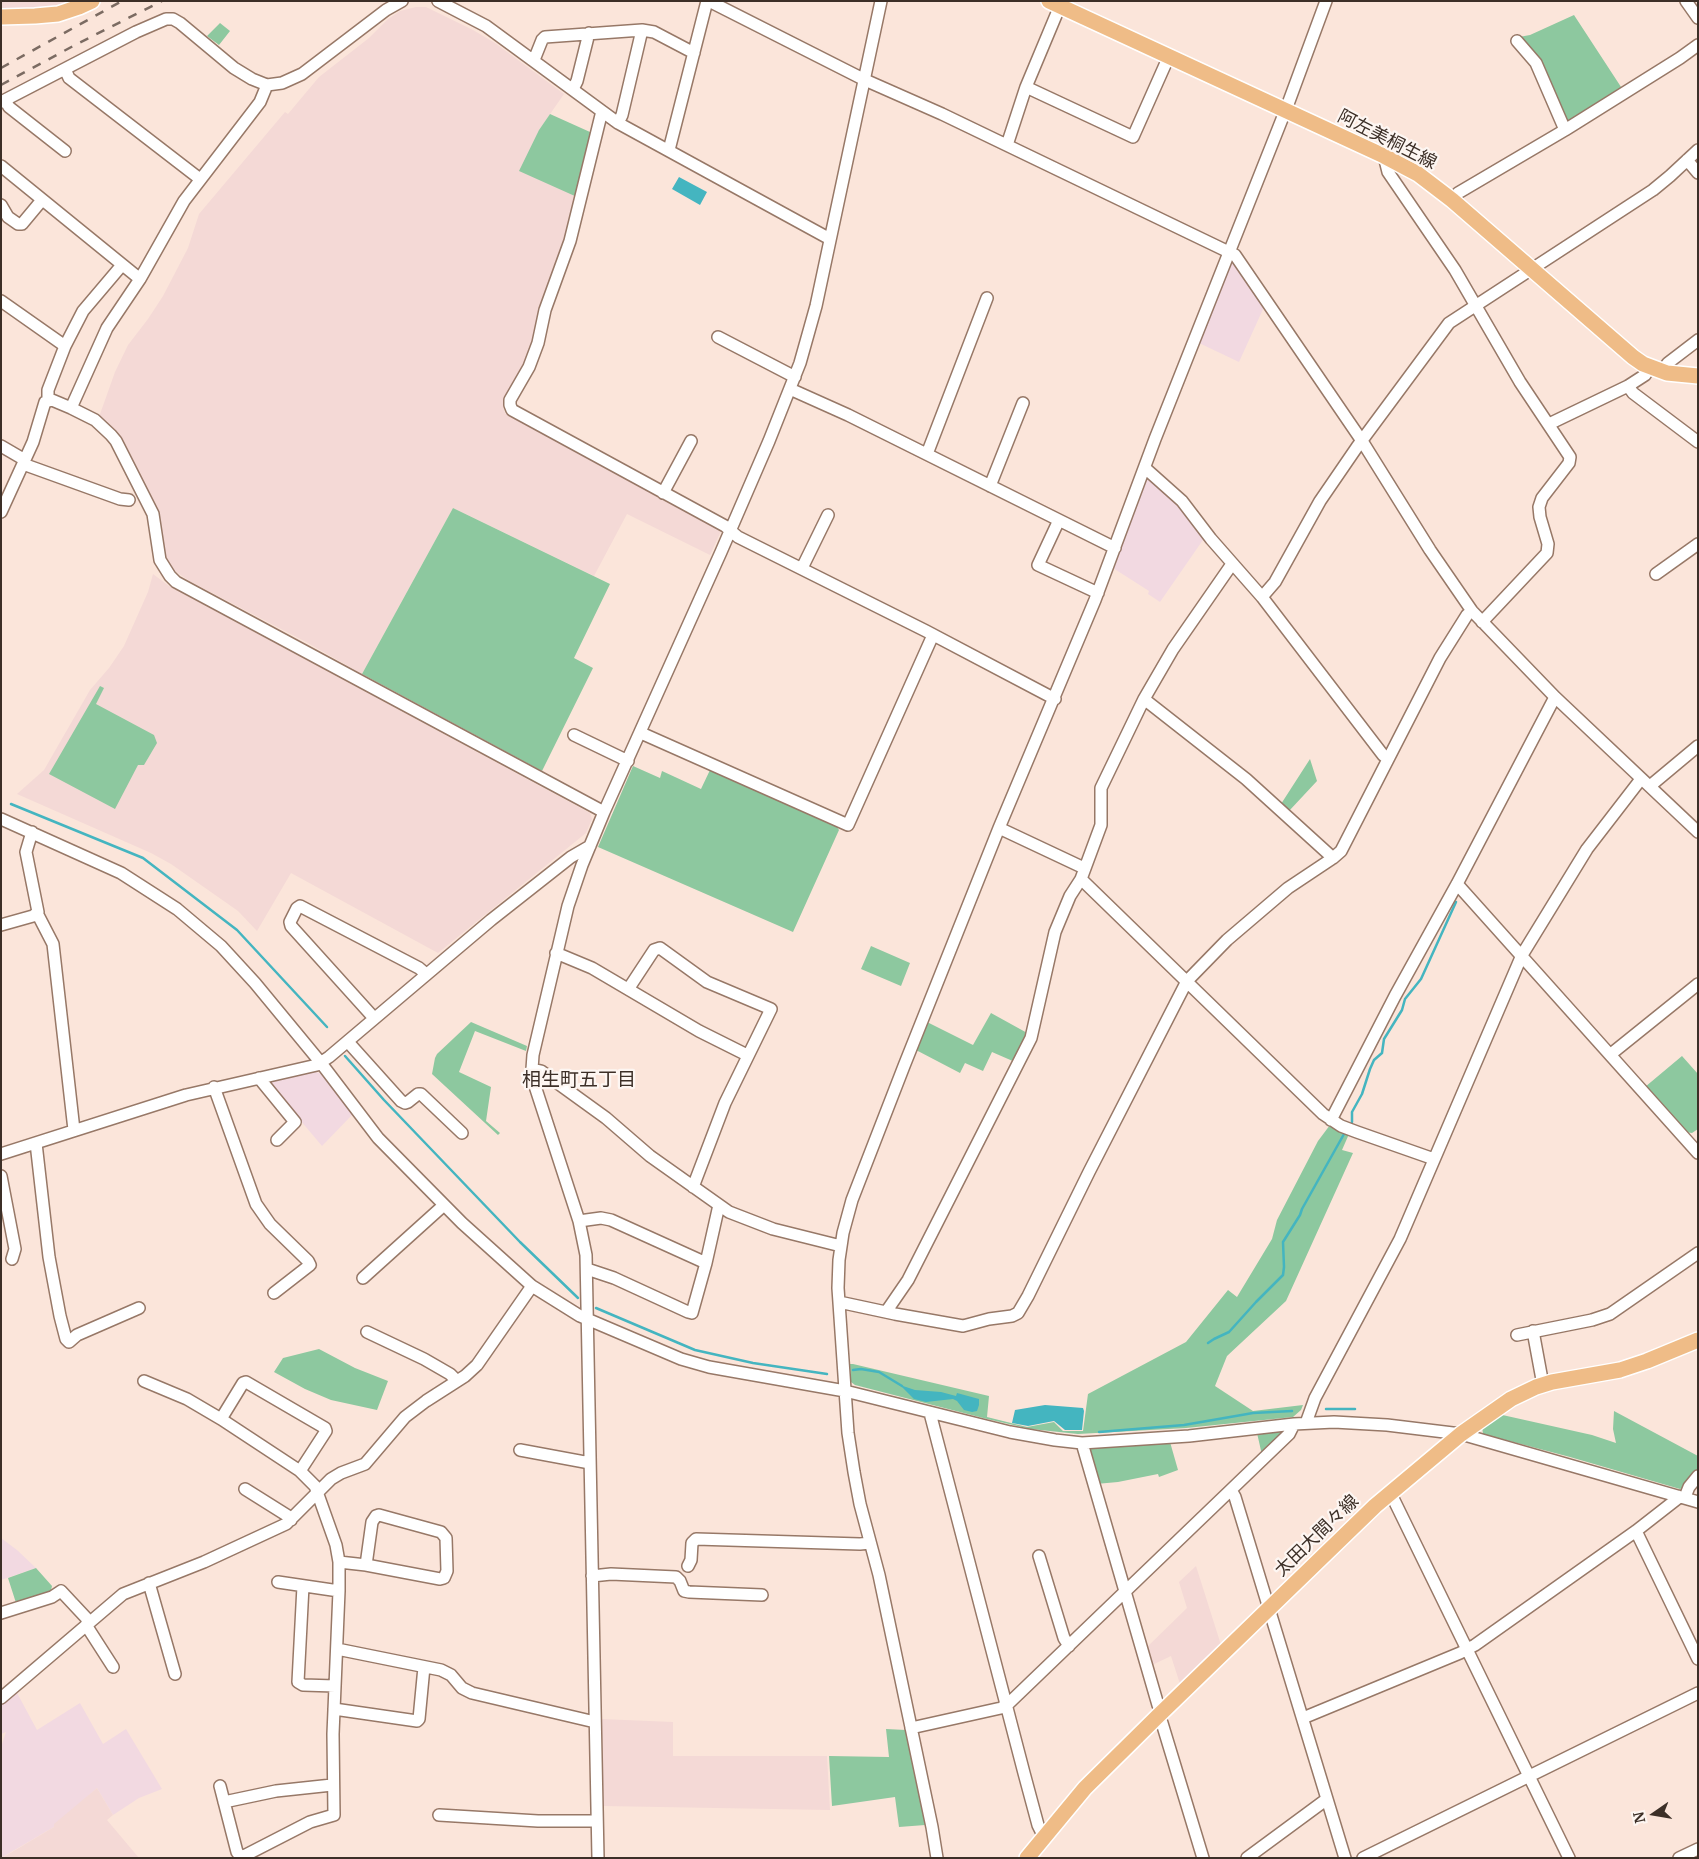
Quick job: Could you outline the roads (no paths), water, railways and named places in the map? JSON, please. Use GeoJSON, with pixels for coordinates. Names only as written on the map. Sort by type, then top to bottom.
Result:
{"type":"FeatureCollection","features":[{"type":"Feature","properties":{"kind":"main road"},"geometry":{"type":"LineString","coordinates":[[1,17],[58,14],[92,1]]}},
{"type":"Feature","properties":{"kind":"main road","name":"阿左美桐生線"},"geometry":{"type":"LineString","coordinates":[[1057,3],[1384,156],[1418,174],[1452,200],[1639,361],[1656,369],[1680,375],[1698,376]]}},
{"type":"Feature","properties":{"kind":"main road","name":"太田大間々線"},"geometry":{"type":"LineString","coordinates":[[1027,1858],[1085,1788],[1160,1714],[1390,1492],[1461,1434],[1511,1399],[1543,1385],[1620,1370],[1698,1340]]}},
{"type":"Feature","properties":{"kind":"street"},"geometry":{"type":"LineString","coordinates":[[65,151],[3,101],[150,25],[166,19],[180,23],[234,68],[252,79],[267,85],[282,84],[302,74],[386,10],[402,1]]}},
{"type":"Feature","properties":{"kind":"street"},"geometry":{"type":"LineString","coordinates":[[438,1],[486,26],[618,123],[830,238]]}},
{"type":"Feature","properties":{"kind":"street"},"geometry":{"type":"LineString","coordinates":[[669,150],[708,1],[865,80],[1007,145],[1229,252],[1242,265],[1362,441],[1410,518],[1472,611],[1555,696],[1698,832]]}},
{"type":"Feature","properties":{"kind":"street"},"geometry":{"type":"LineString","coordinates":[[598,1858],[587,1269],[579,1220],[534,1084],[533,1055],[568,906],[590,846],[730,530],[795,377],[812,324],[881,1]]}},
{"type":"Feature","properties":{"kind":"street"},"geometry":{"type":"LineString","coordinates":[[937,1858],[912,1728],[879,1575],[854,1472],[845,1391],[839,1302],[838,1274],[841,1246],[852,1200],[1000,828],[1098,594],[1326,1]]}},
{"type":"Feature","properties":{"kind":"street"},"geometry":{"type":"LineString","coordinates":[[1686,1],[1698,18]]}},
{"type":"Feature","properties":{"kind":"street"},"geometry":{"type":"LineString","coordinates":[[1007,145],[1057,3]]}},
{"type":"Feature","properties":{"kind":"street"},"geometry":{"type":"LineString","coordinates":[[534,60],[545,37],[642,30],[654,32],[694,54]]}},
{"type":"Feature","properties":{"kind":"street"},"geometry":{"type":"LineString","coordinates":[[618,123],[622,115],[642,30]]}},
{"type":"Feature","properties":{"kind":"street"},"geometry":{"type":"LineString","coordinates":[[573,89],[577,82],[589,33]]}},
{"type":"Feature","properties":{"kind":"street"},"geometry":{"type":"LineString","coordinates":[[1517,41],[1536,63],[1564,130]]}},
{"type":"Feature","properties":{"kind":"street"},"geometry":{"type":"LineString","coordinates":[[1452,200],[1458,193],[1673,63],[1698,45]]}},
{"type":"Feature","properties":{"kind":"street"},"geometry":{"type":"LineString","coordinates":[[1026,87],[1133,137],[1169,56]]}},
{"type":"Feature","properties":{"kind":"street"},"geometry":{"type":"LineString","coordinates":[[64,69],[70,78],[200,179]]}},
{"type":"Feature","properties":{"kind":"street"},"geometry":{"type":"LineString","coordinates":[[72,408],[102,338],[140,279],[184,201],[260,102],[267,85]]}},
{"type":"Feature","properties":{"kind":"street"},"geometry":{"type":"LineString","coordinates":[[602,112],[570,241],[545,310],[538,343],[529,367],[510,400],[512,410],[663,492],[738,536],[1055,699]]}},
{"type":"Feature","properties":{"kind":"street"},"geometry":{"type":"LineString","coordinates":[[1262,598],[1275,582],[1320,502],[1362,441],[1453,319],[1652,190],[1698,150]]}},
{"type":"Feature","properties":{"kind":"street"},"geometry":{"type":"LineString","coordinates":[[1384,156],[1388,172],[1455,270],[1520,382],[1570,457],[1569,463],[1542,498],[1539,507],[1548,544],[1546,554],[1482,622]]}},
{"type":"Feature","properties":{"kind":"street"},"geometry":{"type":"LineString","coordinates":[[1687,160],[1698,173]]}},
{"type":"Feature","properties":{"kind":"street"},"geometry":{"type":"LineString","coordinates":[[2,168],[140,279]]}},
{"type":"Feature","properties":{"kind":"street"},"geometry":{"type":"LineString","coordinates":[[1,205],[8,217],[18,224],[22,224],[42,200]]}},
{"type":"Feature","properties":{"kind":"street"},"geometry":{"type":"LineString","coordinates":[[1,512],[4,494],[22,466],[45,402],[48,400],[48,390],[65,346],[83,311],[122,265]]}},
{"type":"Feature","properties":{"kind":"street"},"geometry":{"type":"LineString","coordinates":[[926,454],[987,298]]}},
{"type":"Feature","properties":{"kind":"street"},"geometry":{"type":"LineString","coordinates":[[1,301],[65,346]]}},
{"type":"Feature","properties":{"kind":"street"},"geometry":{"type":"LineString","coordinates":[[718,337],[795,377]]}},
{"type":"Feature","properties":{"kind":"street"},"geometry":{"type":"LineString","coordinates":[[1549,424],[1628,386],[1668,363],[1698,340]]}},
{"type":"Feature","properties":{"kind":"street"},"geometry":{"type":"LineString","coordinates":[[1628,386],[1633,393],[1698,442]]}},
{"type":"Feature","properties":{"kind":"street"},"geometry":{"type":"LineString","coordinates":[[790,389],[1115,548]]}},
{"type":"Feature","properties":{"kind":"street"},"geometry":{"type":"LineString","coordinates":[[48,400],[72,408],[100,424],[112,434],[153,514],[160,560],[176,582],[604,812]]}},
{"type":"Feature","properties":{"kind":"street"},"geometry":{"type":"LineString","coordinates":[[990,486],[1023,403]]}},
{"type":"Feature","properties":{"kind":"street"},"geometry":{"type":"LineString","coordinates":[[663,492],[691,441]]}},
{"type":"Feature","properties":{"kind":"street"},"geometry":{"type":"LineString","coordinates":[[1,446],[22,466],[120,500],[130,500]]}},
{"type":"Feature","properties":{"kind":"street"},"geometry":{"type":"LineString","coordinates":[[1145,468],[1182,501],[1232,564],[1262,598],[1388,759]]}},
{"type":"Feature","properties":{"kind":"street"},"geometry":{"type":"LineString","coordinates":[[802,568],[828,515]]}},
{"type":"Feature","properties":{"kind":"street"},"geometry":{"type":"LineString","coordinates":[[1059,520],[1038,565],[1098,594]]}},
{"type":"Feature","properties":{"kind":"street"},"geometry":{"type":"LineString","coordinates":[[1656,574],[1698,544]]}},
{"type":"Feature","properties":{"kind":"street"},"geometry":{"type":"LineString","coordinates":[[886,1312],[913,1271],[996,1106],[1026,1051],[1042,996],[1055,932],[1070,896],[1083,874],[1101,825],[1101,788],[1144,699],[1173,649],[1232,564]]}},
{"type":"Feature","properties":{"kind":"street"},"geometry":{"type":"LineString","coordinates":[[839,1302],[963,1326],[989,1319],[1012,1316],[1018,1313],[1187,981],[1227,940],[1288,888],[1333,858],[1343,846],[1440,658],[1467,615],[1472,611]]}},
{"type":"Feature","properties":{"kind":"street"},"geometry":{"type":"LineString","coordinates":[[640,733],[848,825],[933,635]]}},
{"type":"Feature","properties":{"kind":"street"},"geometry":{"type":"LineString","coordinates":[[1331,1120],[1555,696]]}},
{"type":"Feature","properties":{"kind":"street"},"geometry":{"type":"LineString","coordinates":[[1144,699],[1246,779],[1333,858]]}},
{"type":"Feature","properties":{"kind":"street"},"geometry":{"type":"LineString","coordinates":[[574,735],[628,761]]}},
{"type":"Feature","properties":{"kind":"street"},"geometry":{"type":"LineString","coordinates":[[912,1728],[1001,1708],[1007,1705],[1300,1423],[1395,1249],[1522,955],[1587,849],[1645,783],[1698,746]]}},
{"type":"Feature","properties":{"kind":"street"},"geometry":{"type":"LineString","coordinates":[[1,819],[121,873],[177,909],[221,946],[255,983],[321,1063],[378,1138],[444,1205],[532,1286],[587,1320],[681,1359],[696,1364],[845,1391],[1010,1432],[1082,1443],[1214,1433],[1300,1423],[1368,1423],[1461,1434],[1698,1502]]}},
{"type":"Feature","properties":{"kind":"street"},"geometry":{"type":"LineString","coordinates":[[1000,828],[1083,874],[1187,981],[1323,1114],[1331,1120],[1357,1132],[1434,1159]]}},
{"type":"Feature","properties":{"kind":"street"},"geometry":{"type":"LineString","coordinates":[[32,832],[26,852],[38,909],[37,913],[53,944],[74,1130]]}},
{"type":"Feature","properties":{"kind":"street"},"geometry":{"type":"LineString","coordinates":[[1,1154],[214,1087],[311,1068],[321,1063],[426,974],[571,856],[590,846]]}},
{"type":"Feature","properties":{"kind":"street"},"geometry":{"type":"LineString","coordinates":[[1457,884],[1698,1153]]}},
{"type":"Feature","properties":{"kind":"street"},"geometry":{"type":"LineString","coordinates":[[374,1018],[291,926],[290,922],[297,908],[300,906],[419,968],[426,974]]}},
{"type":"Feature","properties":{"kind":"street"},"geometry":{"type":"LineString","coordinates":[[1,925],[33,916],[37,913]]}},
{"type":"Feature","properties":{"kind":"street"},"geometry":{"type":"LineString","coordinates":[[629,988],[654,950],[660,948],[707,982],[771,1009],[725,1103],[693,1187]]}},
{"type":"Feature","properties":{"kind":"street"},"geometry":{"type":"LineString","coordinates":[[556,953],[592,968],[629,988],[699,1031],[747,1055]]}},
{"type":"Feature","properties":{"kind":"street"},"geometry":{"type":"LineString","coordinates":[[1611,1054],[1698,984]]}},
{"type":"Feature","properties":{"kind":"street"},"geometry":{"type":"LineString","coordinates":[[348,1042],[400,1101],[405,1103],[416,1095],[421,1094],[462,1133]]}},
{"type":"Feature","properties":{"kind":"street"},"geometry":{"type":"LineString","coordinates":[[532,1069],[541,1071],[606,1118],[650,1156],[718,1205],[751,1222],[841,1246]]}},
{"type":"Feature","properties":{"kind":"street"},"geometry":{"type":"LineString","coordinates":[[259,1078],[295,1122],[276,1140]]}},
{"type":"Feature","properties":{"kind":"street"},"geometry":{"type":"LineString","coordinates":[[214,1087],[256,1204],[270,1224],[308,1260],[310,1265],[274,1293]]}},
{"type":"Feature","properties":{"kind":"street"},"geometry":{"type":"LineString","coordinates":[[36,1143],[49,1257],[66,1339],[70,1342],[77,1335],[139,1308]]}},
{"type":"Feature","properties":{"kind":"street"},"geometry":{"type":"LineString","coordinates":[[1,1176],[15,1249],[12,1259]]}},
{"type":"Feature","properties":{"kind":"street"},"geometry":{"type":"LineString","coordinates":[[363,1278],[444,1205]]}},
{"type":"Feature","properties":{"kind":"street"},"geometry":{"type":"LineString","coordinates":[[587,1269],[614,1278],[688,1312],[692,1312],[706,1262],[718,1205]]}},
{"type":"Feature","properties":{"kind":"street"},"geometry":{"type":"LineString","coordinates":[[579,1220],[601,1218],[612,1220],[634,1228],[642,1234],[706,1262]]}},
{"type":"Feature","properties":{"kind":"street"},"geometry":{"type":"LineString","coordinates":[[1516,1334],[1592,1320],[1610,1314],[1698,1253]]}},
{"type":"Feature","properties":{"kind":"street"},"geometry":{"type":"LineString","coordinates":[[1,1698],[123,1594],[229,1551],[291,1520],[318,1492],[338,1475],[365,1464],[405,1417],[472,1370],[532,1286]]}},
{"type":"Feature","properties":{"kind":"street"},"geometry":{"type":"LineString","coordinates":[[1533,1331],[1543,1385]]}},
{"type":"Feature","properties":{"kind":"street"},"geometry":{"type":"LineString","coordinates":[[367,1332],[424,1359],[450,1374],[457,1381]]}},
{"type":"Feature","properties":{"kind":"street"},"geometry":{"type":"LineString","coordinates":[[144,1381],[187,1400],[221,1419],[300,1471],[318,1492],[333,1534],[339,1562],[332,1785],[334,1815],[310,1822],[252,1853],[240,1857],[237,1852],[220,1786]]}},
{"type":"Feature","properties":{"kind":"street"},"geometry":{"type":"LineString","coordinates":[[221,1419],[246,1382],[325,1428],[326,1431],[300,1471]]}},
{"type":"Feature","properties":{"kind":"street"},"geometry":{"type":"LineString","coordinates":[[930,1413],[1038,1825],[1044,1837]]}},
{"type":"Feature","properties":{"kind":"street"},"geometry":{"type":"LineString","coordinates":[[1082,1443],[1202,1858]]}},
{"type":"Feature","properties":{"kind":"street"},"geometry":{"type":"LineString","coordinates":[[520,1450],[590,1463]]}},
{"type":"Feature","properties":{"kind":"street"},"geometry":{"type":"LineString","coordinates":[[1303,1718],[1468,1649],[1682,1497],[1698,1476]]}},
{"type":"Feature","properties":{"kind":"street"},"geometry":{"type":"LineString","coordinates":[[245,1489],[288,1516],[291,1520]]}},
{"type":"Feature","properties":{"kind":"street"},"geometry":{"type":"LineString","coordinates":[[1231,1490],[1235,1497],[1345,1858]]}},
{"type":"Feature","properties":{"kind":"street"},"geometry":{"type":"LineString","coordinates":[[1390,1492],[1569,1858]]}},
{"type":"Feature","properties":{"kind":"street"},"geometry":{"type":"LineString","coordinates":[[339,1562],[366,1565],[440,1579],[444,1578],[448,1571],[446,1538],[442,1532],[383,1515],[376,1516],[372,1522],[366,1565]]}},
{"type":"Feature","properties":{"kind":"street"},"geometry":{"type":"LineString","coordinates":[[1636,1531],[1698,1659]]}},
{"type":"Feature","properties":{"kind":"street"},"geometry":{"type":"LineString","coordinates":[[688,1566],[691,1560],[692,1543],[696,1539],[870,1543]]}},
{"type":"Feature","properties":{"kind":"street"},"geometry":{"type":"LineString","coordinates":[[1039,1556],[1064,1638],[1069,1646]]}},
{"type":"Feature","properties":{"kind":"street"},"geometry":{"type":"LineString","coordinates":[[592,1576],[611,1574],[676,1577],[680,1581],[682,1589],[689,1592],[762,1595]]}},
{"type":"Feature","properties":{"kind":"street"},"geometry":{"type":"LineString","coordinates":[[278,1582],[339,1591]]}},
{"type":"Feature","properties":{"kind":"street"},"geometry":{"type":"LineString","coordinates":[[149,1583],[175,1674]]}},
{"type":"Feature","properties":{"kind":"street"},"geometry":{"type":"LineString","coordinates":[[302,1586],[298,1682],[303,1685],[335,1686]]}},
{"type":"Feature","properties":{"kind":"street"},"geometry":{"type":"LineString","coordinates":[[1,1614],[52,1597],[61,1591],[88,1623],[112,1667]]}},
{"type":"Feature","properties":{"kind":"street"},"geometry":{"type":"LineString","coordinates":[[337,1649],[446,1672],[462,1688],[472,1693],[595,1722]]}},
{"type":"Feature","properties":{"kind":"street"},"geometry":{"type":"LineString","coordinates":[[334,1710],[417,1721],[419,1719],[424,1667]]}},
{"type":"Feature","properties":{"kind":"street"},"geometry":{"type":"LineString","coordinates":[[1363,1858],[1698,1694]]}},
{"type":"Feature","properties":{"kind":"street"},"geometry":{"type":"LineString","coordinates":[[224,1802],[276,1791],[332,1785]]}},
{"type":"Feature","properties":{"kind":"street"},"geometry":{"type":"LineString","coordinates":[[1247,1858],[1327,1800]]}},
{"type":"Feature","properties":{"kind":"street"},"geometry":{"type":"LineString","coordinates":[[439,1815],[538,1821],[597,1821]]}},
{"type":"Feature","properties":{"kind":"street"},"geometry":{"type":"LineString","coordinates":[[1679,1858],[1698,1849]]}},
{"type":"Feature","properties":{"kind":"water"},"geometry":{"type":"Polygon","coordinates":[[[679,177],[707,192],[700,205],[672,189],[679,177]]]}},
{"type":"Feature","properties":{"kind":"water"},"geometry":{"type":"Polygon","coordinates":[[[900,1385],[915,1390],[941,1392],[956,1396],[957,1393],[979,1399],[979,1405],[977,1411],[972,1412],[964,1410],[953,1399],[926,1402],[914,1399],[900,1385]]]}},
{"type":"Feature","properties":{"kind":"water"},"geometry":{"type":"Polygon","coordinates":[[[1045,1405],[1083,1408],[1082,1430],[1065,1430],[1054,1421],[1028,1426],[1012,1423],[1015,1410],[1045,1405]]]}},
{"type":"Feature","properties":{"kind":"waterway"},"geometry":{"type":"LineString","coordinates":[[11,804],[143,858],[237,930],[327,1027]]}},
{"type":"Feature","properties":{"kind":"waterway"},"geometry":{"type":"LineString","coordinates":[[1352,1122],[1352,1112],[1362,1094],[1374,1060],[1382,1053],[1384,1039],[1402,1010],[1405,999],[1421,979],[1456,902]]}},
{"type":"Feature","properties":{"kind":"waterway"},"geometry":{"type":"LineString","coordinates":[[345,1056],[384,1100],[520,1242],[578,1298]]}},
{"type":"Feature","properties":{"kind":"waterway"},"geometry":{"type":"LineString","coordinates":[[1208,1343],[1229,1332],[1283,1275],[1283,1242],[1300,1215],[1344,1134]]}},
{"type":"Feature","properties":{"kind":"waterway"},"geometry":{"type":"LineString","coordinates":[[596,1308],[695,1350],[753,1363],[827,1374]]}},
{"type":"Feature","properties":{"kind":"waterway"},"geometry":{"type":"LineString","coordinates":[[853,1370],[861,1369],[879,1372],[902,1386]]}},
{"type":"Feature","properties":{"kind":"waterway"},"geometry":{"type":"LineString","coordinates":[[1326,1409],[1355,1409]]}},
{"type":"Feature","properties":{"kind":"waterway"},"geometry":{"type":"LineString","coordinates":[[1099,1432],[1184,1425],[1253,1413],[1292,1411]]}},
{"type":"Feature","properties":{"kind":"railway"},"geometry":{"type":"LineString","coordinates":[[1,68],[122,1]]}},
{"type":"Feature","properties":{"kind":"railway"},"geometry":{"type":"LineString","coordinates":[[1,85],[162,1]]}},
{"type":"Feature","properties":{"kind":"district","name":"相生町五丁目"},"geometry":{"type":"Point","coordinates":[579,1081]}}]}
